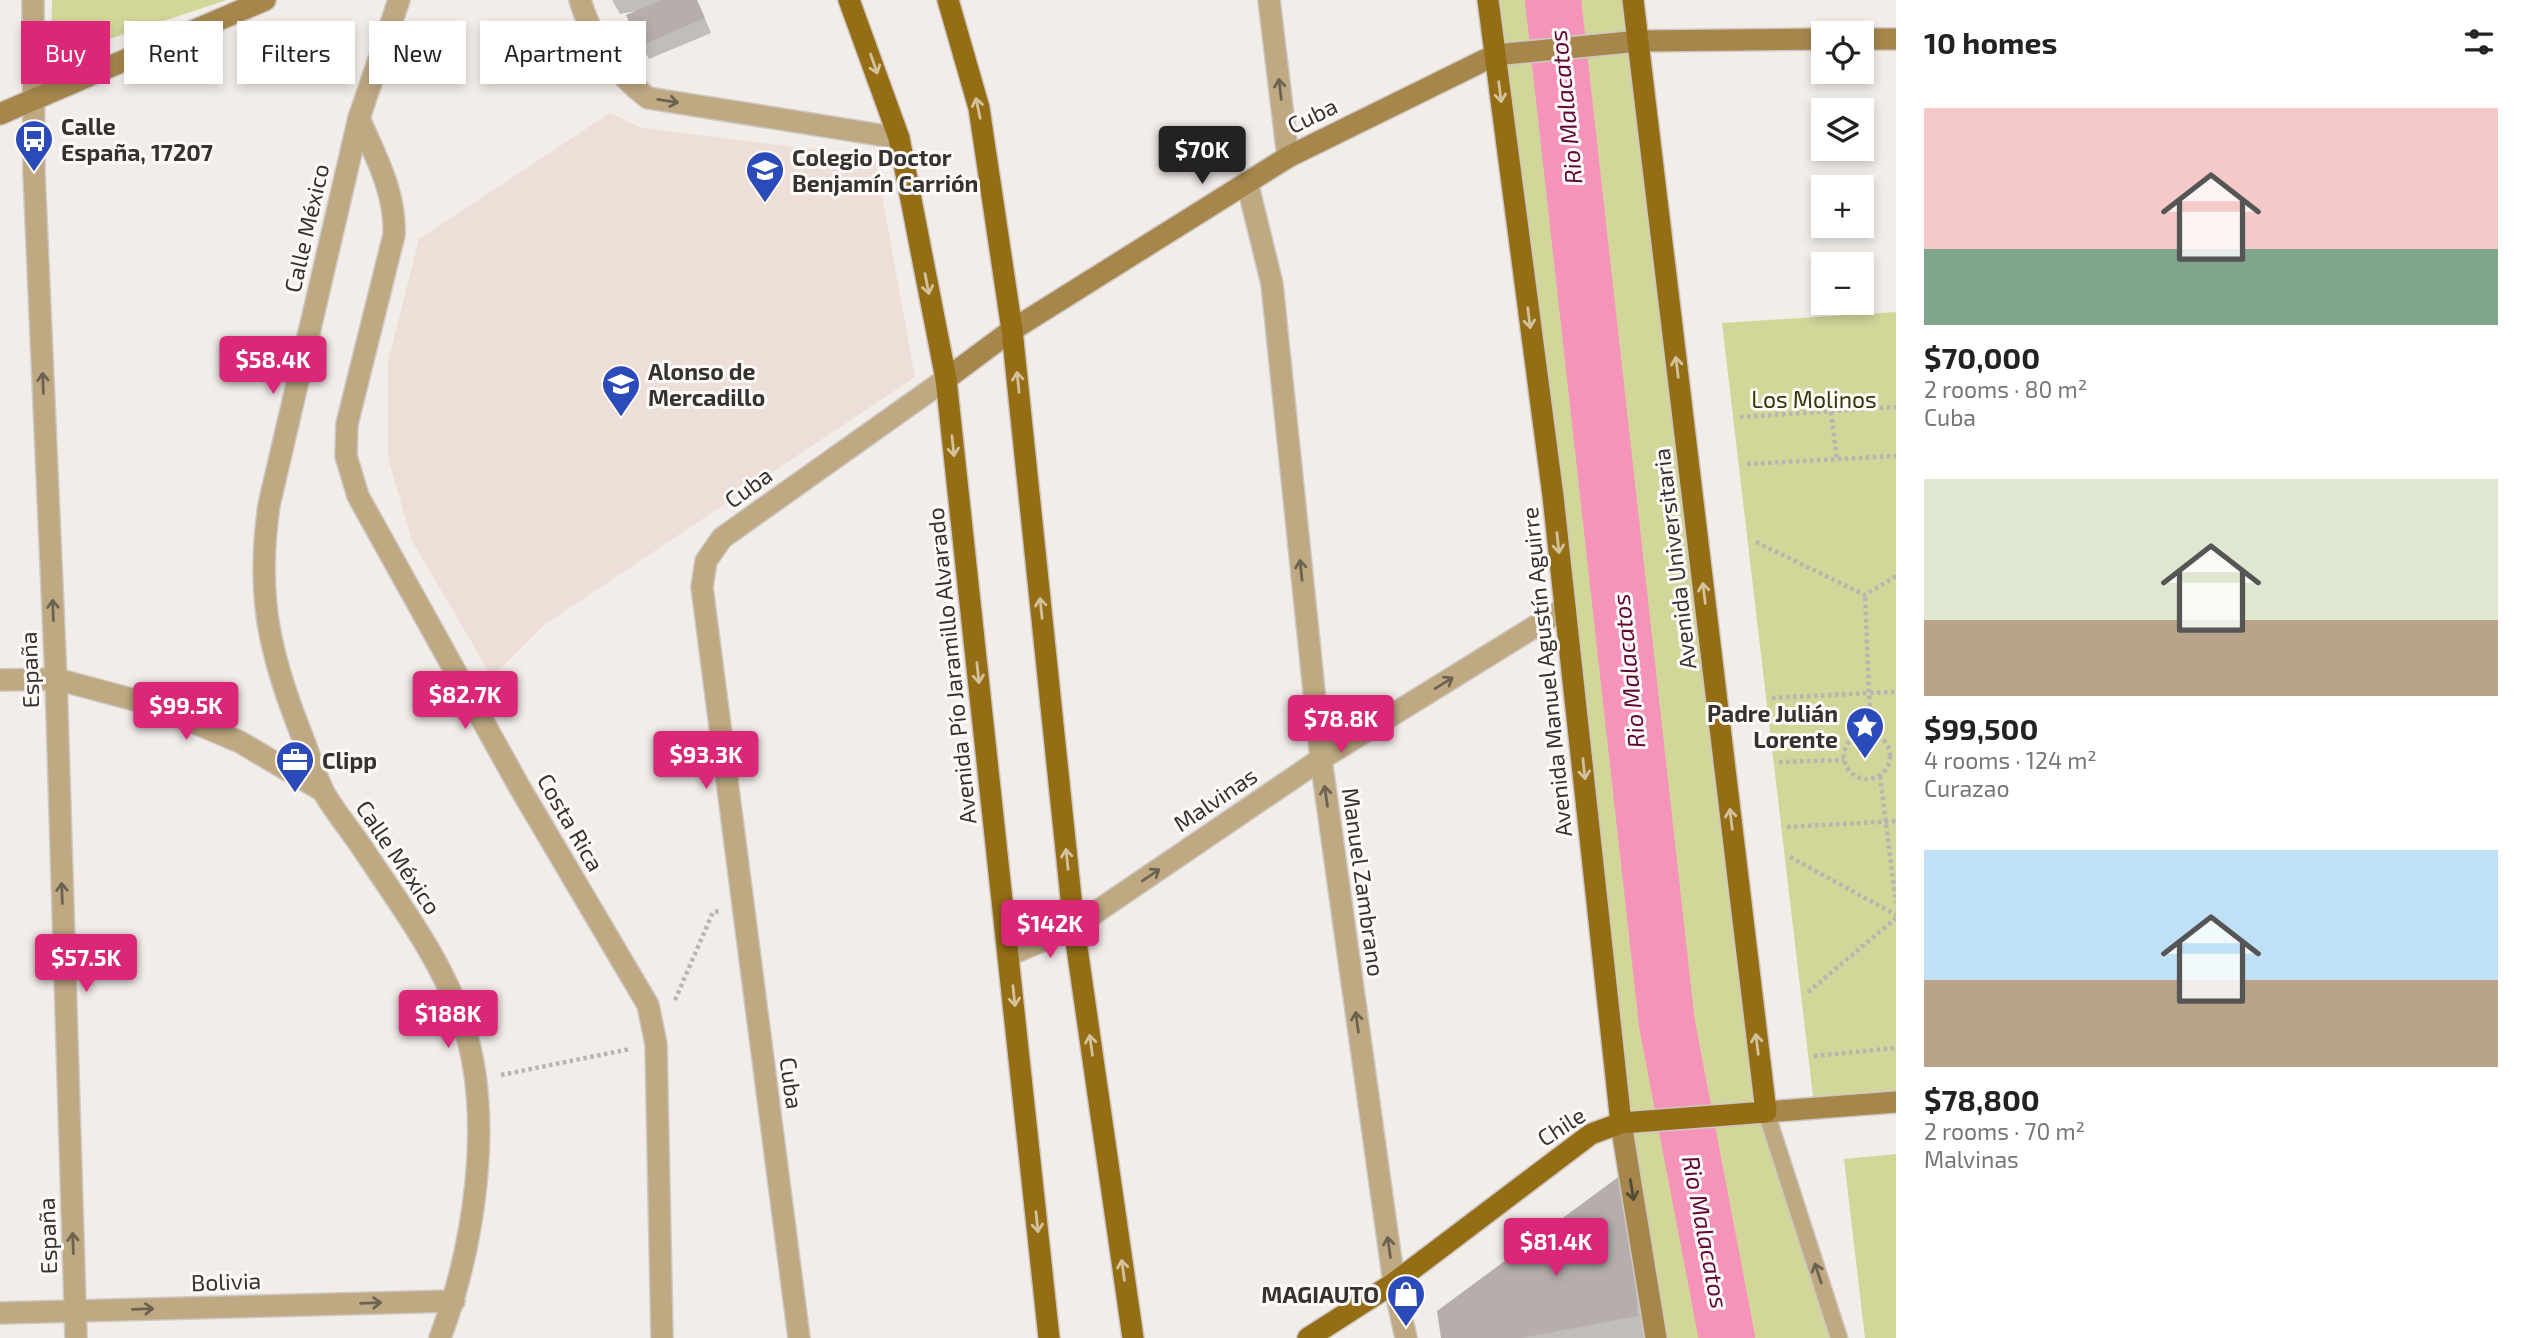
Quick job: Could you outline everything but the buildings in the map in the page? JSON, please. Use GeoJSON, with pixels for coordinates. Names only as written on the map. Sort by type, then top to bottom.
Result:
{"type":"FeatureCollection","features":[{"type":"Feature","properties":{"kind":"main road","name":"Avenida Pío Jaramillo Alvarado"},"geometry":{"type":"LineString","coordinates":[[849,0],[899,138],[946,379],[1049,1338]]}},
{"type":"Feature","properties":{"kind":"main road"},"geometry":{"type":"LineString","coordinates":[[948,0],[979,108],[1012,330],[1074,927],[1133,1338]]}},
{"type":"Feature","properties":{"kind":"main road","name":"Avenida Manuel Agustín Aguirre"},"geometry":{"type":"LineString","coordinates":[[1488,0],[1631,1122]]}},
{"type":"Feature","properties":{"kind":"main road","name":"Avenida Universitaria"},"geometry":{"type":"LineString","coordinates":[[1633,0],[1757,1113]]}},
{"type":"Feature","properties":{"kind":"main road","name":"Chile"},"geometry":{"type":"LineString","coordinates":[[1308,1338],[1394,1283],[1584,1137],[1631,1122],[1757,1113]]}},
{"type":"Feature","properties":{"kind":"street","name":"España"},"geometry":{"type":"LineString","coordinates":[[33,0],[33,100],[56,679],[76,1338]]}},
{"type":"Feature","properties":{"kind":"street"},"geometry":{"type":"LineString","coordinates":[[0,114],[265,0]]}},
{"type":"Feature","properties":{"kind":"street","name":"Calle México"},"geometry":{"type":"LineString","coordinates":[[399,0],[359,118],[269,505],[263,547],[265,614],[280,680],[323,791],[429,948],[464,1027],[476,1080],[477,1167],[473,1203],[454,1301],[440,1338]]}},
{"type":"Feature","properties":{"kind":"street"},"geometry":{"type":"LineString","coordinates":[[580,0],[604,55],[624,80],[648,98],[899,138]]}},
{"type":"Feature","properties":{"kind":"street"},"geometry":{"type":"LineString","coordinates":[[1269,0],[1288,156]]}},
{"type":"Feature","properties":{"kind":"street","name":"Cuba"},"geometry":{"type":"LineString","coordinates":[[799,1338],[702,587],[706,561],[722,538],[1012,330],[1288,156],[1495,55],[1639,41],[1811,39]]}},
{"type":"Feature","properties":{"kind":"street"},"geometry":{"type":"LineString","coordinates":[[1874,39],[1896,39]]}},
{"type":"Feature","properties":{"kind":"street","name":"Costa Rica"},"geometry":{"type":"LineString","coordinates":[[359,118],[390,191],[395,212],[394,234],[347,424],[346,456],[358,496],[520,788],[648,1005],[656,1044],[662,1338]]}},
{"type":"Feature","properties":{"kind":"street","name":"Manuel Zambrano"},"geometry":{"type":"LineString","coordinates":[[1247,182],[1272,284],[1321,759],[1394,1283],[1406,1338]]}},
{"type":"Feature","properties":{"kind":"street","name":"Malvinas"},"geometry":{"type":"LineString","coordinates":[[1009,955],[1074,927],[1321,759],[1565,608]]}},
{"type":"Feature","properties":{"kind":"street"},"geometry":{"type":"LineString","coordinates":[[0,680],[56,679],[150,704],[240,742],[323,791]]}},
{"type":"Feature","properties":{"kind":"street","name":"Chile"},"geometry":{"type":"LineString","coordinates":[[1757,1113],[1896,1102]]}},
{"type":"Feature","properties":{"kind":"street","name":"Avenida Manuel Agustín Aguirre"},"geometry":{"type":"LineString","coordinates":[[1631,1122],[1656,1338]]}},
{"type":"Feature","properties":{"kind":"street","name":"Bolivia"},"geometry":{"type":"LineString","coordinates":[[0,1313],[454,1301]]}},
{"type":"Feature","properties":{"kind":"lane"},"geometry":{"type":"LineString","coordinates":[[1757,1113],[1839,1338]]}},
{"type":"Feature","properties":{"kind":"path"},"geometry":{"type":"LineString","coordinates":[[1740,417],[1896,407]]}},
{"type":"Feature","properties":{"kind":"path"},"geometry":{"type":"LineString","coordinates":[[1831,412],[1837,460]]}},
{"type":"Feature","properties":{"kind":"path"},"geometry":{"type":"LineString","coordinates":[[1747,464],[1896,456]]}},
{"type":"Feature","properties":{"kind":"path"},"geometry":{"type":"LineString","coordinates":[[1756,542],[1865,595]]}},
{"type":"Feature","properties":{"kind":"path"},"geometry":{"type":"LineString","coordinates":[[1865,595],[1896,576]]}},
{"type":"Feature","properties":{"kind":"path"},"geometry":{"type":"LineString","coordinates":[[1865,595],[1871,734]]}},
{"type":"Feature","properties":{"kind":"path"},"geometry":{"type":"LineString","coordinates":[[1772,698],[1896,692]]}},
{"type":"Feature","properties":{"kind":"path"},"geometry":{"type":"LineString","coordinates":[[1871,734],[1885,741],[1893,756],[1880,776],[1872,779],[1856,777],[1844,760],[1850,740],[1856,736],[1871,734]]}},
{"type":"Feature","properties":{"kind":"path"},"geometry":{"type":"LineString","coordinates":[[1779,762],[1844,760]]}},
{"type":"Feature","properties":{"kind":"path"},"geometry":{"type":"LineString","coordinates":[[1880,776],[1896,903]]}},
{"type":"Feature","properties":{"kind":"path"},"geometry":{"type":"LineString","coordinates":[[1787,827],[1896,821]]}},
{"type":"Feature","properties":{"kind":"path"},"geometry":{"type":"LineString","coordinates":[[1790,857],[1896,917],[1808,992]]}},
{"type":"Feature","properties":{"kind":"path"},"geometry":{"type":"LineString","coordinates":[[476,1080],[656,1044],[713,912],[742,909]]}},
{"type":"Feature","properties":{"kind":"path"},"geometry":{"type":"LineString","coordinates":[[1814,1056],[1896,1048]]}},
{"type":"Feature","properties":{"kind":"shaded area","name":"Alonso de Mercadillo"},"geometry":{"type":"Polygon","coordinates":[[[610,113],[642,128],[875,157],[915,377],[544,625],[492,677],[412,541],[388,458],[388,361],[419,239],[610,113]]]}},
{"type":"Feature","properties":{"kind":"green space"},"geometry":{"type":"Polygon","coordinates":[[[52,0],[227,0],[164,21],[124,21],[124,34],[110,39],[110,21],[52,21],[52,0]]]}},
{"type":"Feature","properties":{"kind":"green space"},"geometry":{"type":"Polygon","coordinates":[[[1488,0],[1633,0],[1766,1112],[1839,1338],[1656,1338],[1488,0]]]}},
{"type":"Feature","properties":{"kind":"green space","name":"Los Molinos"},"geometry":{"type":"Polygon","coordinates":[[[1896,312],[1896,1090],[1813,1097],[1722,323],[1896,312]]]}},
{"type":"Feature","properties":{"kind":"green space"},"geometry":{"type":"Polygon","coordinates":[[[1896,1154],[1896,1338],[1865,1338],[1844,1159],[1896,1154]]]}},
{"type":"Feature","properties":{"kind":"waterway","name":"Rio Malacatos"},"geometry":{"type":"LineString","coordinates":[[1553,0],[1667,1024],[1727,1338]]}},
{"type":"Feature","properties":{"kind":"place","name":"Calle España, 17207"},"geometry":{"type":"Point","coordinates":[34,173]}},
{"type":"Feature","properties":{"kind":"place","name":"Colegio Doctor Benjamín Carrión"},"geometry":{"type":"Point","coordinates":[765,204]}},
{"type":"Feature","properties":{"kind":"place","name":"Alonso de Mercadillo"},"geometry":{"type":"Point","coordinates":[621,418]}},
{"type":"Feature","properties":{"kind":"place","name":"Padre Julián Lorente"},"geometry":{"type":"Point","coordinates":[1865,760]}},
{"type":"Feature","properties":{"kind":"place","name":"Clipp"},"geometry":{"type":"Point","coordinates":[295,794]}},
{"type":"Feature","properties":{"kind":"place","name":"MAGIAUTO"},"geometry":{"type":"Point","coordinates":[1406,1328]}}]}
